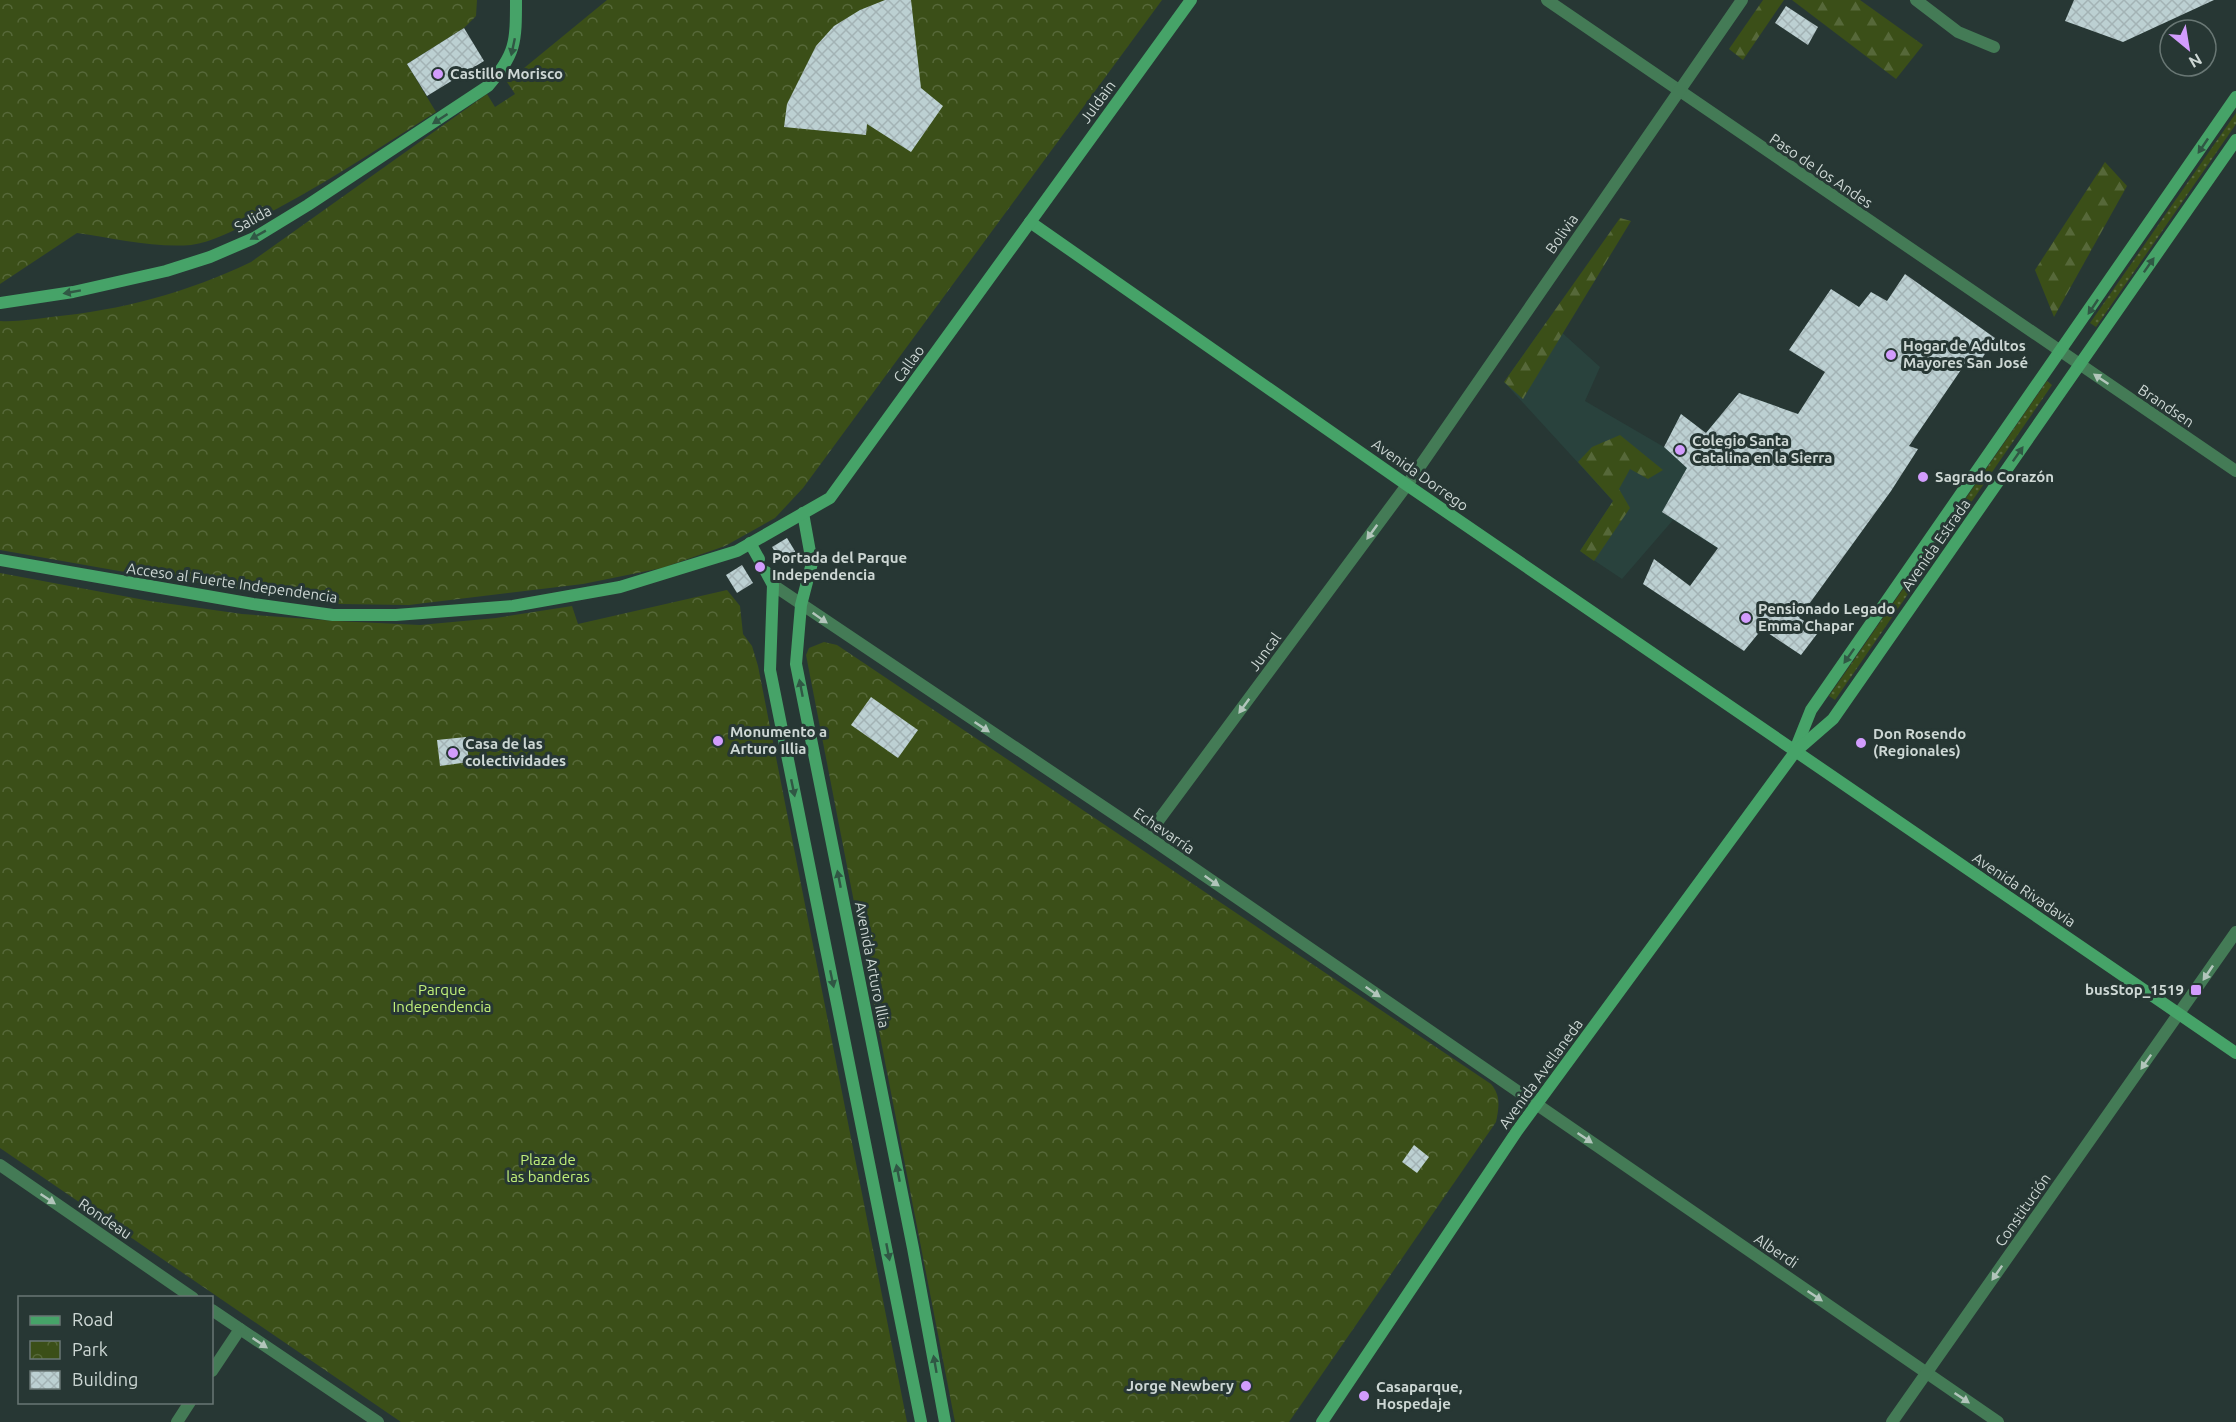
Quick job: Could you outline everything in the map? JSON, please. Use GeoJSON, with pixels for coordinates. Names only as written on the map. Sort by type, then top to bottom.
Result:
{"type":"FeatureCollection","features":[{"type":"Feature","properties":{"kind":"street","name":"Salida"},"geometry":{"type":"LineString","coordinates":[[0,303],[73,292],[165,271],[210,257],[254,238],[488,86],[508,63],[513,52],[516,0]]}},
{"type":"Feature","properties":{"kind":"street","name":"Juldain"},"geometry":{"type":"LineString","coordinates":[[1030,222],[1191,0]]}},
{"type":"Feature","properties":{"kind":"street","name":"Paso de los Andes"},"geometry":{"type":"LineString","coordinates":[[1547,0],[2080,365]]}},
{"type":"Feature","properties":{"kind":"street","name":"Bolivia"},"geometry":{"type":"LineString","coordinates":[[1407,485],[1742,0]]}},
{"type":"Feature","properties":{"kind":"street"},"geometry":{"type":"LineString","coordinates":[[1916,0],[1958,32],[1994,47]]}},
{"type":"Feature","properties":{"kind":"street","name":"Avenida Estrada"},"geometry":{"type":"LineString","coordinates":[[1795,752],[1811,710],[2236,97]]}},
{"type":"Feature","properties":{"kind":"street","name":"Avenida Estrada"},"geometry":{"type":"LineString","coordinates":[[1795,752],[1833,719],[2236,141]]}},
{"type":"Feature","properties":{"kind":"street","name":"Avenida Dorrego"},"geometry":{"type":"LineString","coordinates":[[1030,222],[1795,752]]}},
{"type":"Feature","properties":{"kind":"street","name":"Callao"},"geometry":{"type":"LineString","coordinates":[[803,513],[831,498],[1030,222]]}},
{"type":"Feature","properties":{"kind":"street","name":"Brandsen"},"geometry":{"type":"LineString","coordinates":[[2080,365],[2236,471]]}},
{"type":"Feature","properties":{"kind":"street","name":"Juncal"},"geometry":{"type":"LineString","coordinates":[[1147,836],[1407,485]]}},
{"type":"Feature","properties":{"kind":"street","name":"Acceso al Fuerte Independencia"},"geometry":{"type":"LineString","coordinates":[[0,560],[253,604],[333,615],[396,615],[513,606],[620,587],[704,562],[750,543],[803,513]]}},
{"type":"Feature","properties":{"kind":"street","name":"Avenida Arturo Illia"},"geometry":{"type":"LineString","coordinates":[[803,513],[812,563],[801,605],[796,664],[911,1236],[945,1422]]}},
{"type":"Feature","properties":{"kind":"street"},"geometry":{"type":"LineString","coordinates":[[750,543],[759,559]]}},
{"type":"Feature","properties":{"kind":"street"},"geometry":{"type":"LineString","coordinates":[[766,572],[773,585],[770,670],[921,1422]]}},
{"type":"Feature","properties":{"kind":"street","name":"Echevarría"},"geometry":{"type":"LineString","coordinates":[[773,585],[1147,836],[1536,1105]]}},
{"type":"Feature","properties":{"kind":"street","name":"Avenida Rivadavia"},"geometry":{"type":"LineString","coordinates":[[1795,752],[2236,1053]]}},
{"type":"Feature","properties":{"kind":"street","name":"Avenida Avellaneda"},"geometry":{"type":"LineString","coordinates":[[1322,1422],[1536,1105],[1795,752]]}},
{"type":"Feature","properties":{"kind":"street","name":"Constitución"},"geometry":{"type":"LineString","coordinates":[[1892,1422],[2236,932]]}},
{"type":"Feature","properties":{"kind":"street","name":"Alberdi"},"geometry":{"type":"LineString","coordinates":[[1536,1105],[1998,1422]]}},
{"type":"Feature","properties":{"kind":"street","name":"Rondeau"},"geometry":{"type":"LineString","coordinates":[[0,1166],[190,1296]]}},
{"type":"Feature","properties":{"kind":"street"},"geometry":{"type":"LineString","coordinates":[[213,1311],[378,1422]]}},
{"type":"Feature","properties":{"kind":"street"},"geometry":{"type":"LineString","coordinates":[[213,1370],[240,1329]]}},
{"type":"Feature","properties":{"kind":"street"},"geometry":{"type":"LineString","coordinates":[[177,1422],[189,1404]]}},
{"type":"Feature","properties":{"kind":"shaded area","name":"Colegio Santa Catalina en la Sierra"},"geometry":{"type":"Polygon","coordinates":[[[1548,320],[1600,367],[1585,401],[1664,447],[1681,414],[1706,433],[1739,393],[1776,406],[1721,550],[1673,520],[1622,579],[1580,551],[1613,501],[1504,382],[1548,320]]]}},
{"type":"Feature","properties":{"kind":"green space"},"geometry":{"type":"Polygon","coordinates":[[[0,0],[477,0],[476,16],[464,28],[407,64],[436,112],[322,184],[251,222],[199,244],[163,245],[77,233],[0,284],[0,0]]]}},
{"type":"Feature","properties":{"kind":"green space"},"geometry":{"type":"Polygon","coordinates":[[[607,0],[1162,0],[803,488],[775,518],[725,546],[662,568],[583,584],[409,605],[339,604],[119,571],[0,550],[0,321],[77,314],[128,305],[202,283],[251,262],[487,94],[495,107],[515,94],[507,82],[607,0]]]}},
{"type":"Feature","properties":{"kind":"green space"},"geometry":{"type":"Polygon","coordinates":[[[1763,0],[1784,0],[1743,60],[1729,49],[1763,0]]]}},
{"type":"Feature","properties":{"kind":"green space"},"geometry":{"type":"Polygon","coordinates":[[[1792,0],[1860,0],[1923,45],[1896,79],[1792,0]]]}},
{"type":"Feature","properties":{"kind":"green space"},"geometry":{"type":"Polygon","coordinates":[[[2236,113],[2236,124],[2096,327],[2090,323],[2236,113]]]}},
{"type":"Feature","properties":{"kind":"green space"},"geometry":{"type":"Polygon","coordinates":[[[2105,162],[2127,186],[2054,317],[2035,270],[2105,162]]]}},
{"type":"Feature","properties":{"kind":"green space"},"geometry":{"type":"Polygon","coordinates":[[[1620,218],[1631,221],[1523,399],[1504,382],[1620,218]]]}},
{"type":"Feature","properties":{"kind":"green space"},"geometry":{"type":"Polygon","coordinates":[[[2047,381],[2052,385],[1835,700],[1829,696],[2047,381]]]}},
{"type":"Feature","properties":{"kind":"green space"},"geometry":{"type":"Polygon","coordinates":[[[1620,435],[1663,470],[1648,479],[1630,469],[1619,489],[1630,508],[1594,561],[1580,551],[1613,501],[1578,462],[1592,447],[1620,435]]]}},
{"type":"Feature","properties":{"kind":"green space","name":"Parque Independencia"},"geometry":{"type":"Polygon","coordinates":[[[0,573],[150,601],[242,614],[420,625],[496,618],[572,606],[578,624],[727,590],[740,606],[743,634],[752,646],[758,666],[907,1422],[401,1422],[0,1148],[0,573]]]}},
{"type":"Feature","properties":{"kind":"green space"},"geometry":{"type":"Polygon","coordinates":[[[824,642],[837,645],[1494,1088],[1498,1102],[1496,1122],[1289,1422],[955,1422],[806,655],[809,648],[824,642]]]}},
{"type":"Feature","properties":{"kind":"building"},"geometry":{"type":"Polygon","coordinates":[[[885,0],[911,0],[921,88],[943,106],[911,152],[867,124],[866,135],[784,127],[787,104],[816,46],[834,26],[860,10],[885,0]]]}},
{"type":"Feature","properties":{"kind":"building"},"geometry":{"type":"Polygon","coordinates":[[[2074,0],[2214,0],[2175,18],[2158,18],[2158,26],[2123,42],[2065,21],[2074,0]]]}},
{"type":"Feature","properties":{"kind":"building"},"geometry":{"type":"Polygon","coordinates":[[[1786,6],[1818,27],[1808,45],[1775,23],[1786,6]]]}},
{"type":"Feature","properties":{"kind":"building","name":"Castillo Morisco"},"geometry":{"type":"Polygon","coordinates":[[[464,28],[484,61],[427,96],[407,64],[464,28]]]}},
{"type":"Feature","properties":{"kind":"building"},"geometry":{"type":"Polygon","coordinates":[[[1905,274],[1995,338],[1976,368],[1967,361],[1909,446],[1918,449],[1891,491],[1799,618],[1820,630],[1801,655],[1762,629],[1744,651],[1643,584],[1654,559],[1690,586],[1718,548],[1662,512],[1687,468],[1664,447],[1681,414],[1706,433],[1739,393],[1798,414],[1825,372],[1789,350],[1831,289],[1859,307],[1871,292],[1887,301],[1905,274]]]}},
{"type":"Feature","properties":{"kind":"building"},"geometry":{"type":"Polygon","coordinates":[[[787,538],[798,556],[783,565],[772,547],[787,538]]]}},
{"type":"Feature","properties":{"kind":"building"},"geometry":{"type":"Polygon","coordinates":[[[742,565],[753,583],[737,593],[726,575],[742,565]]]}},
{"type":"Feature","properties":{"kind":"building"},"geometry":{"type":"Polygon","coordinates":[[[871,697],[918,730],[898,758],[851,725],[871,697]]]}},
{"type":"Feature","properties":{"kind":"building","name":"Casa de las colectividades"},"geometry":{"type":"Polygon","coordinates":[[[466,737],[469,762],[440,766],[437,740],[466,737]]]}},
{"type":"Feature","properties":{"kind":"building"},"geometry":{"type":"Polygon","coordinates":[[[1414,1145],[1429,1157],[1417,1173],[1402,1162],[1414,1145]]]}},
{"type":"Feature","properties":{"kind":"place","name":"Castillo Morisco"},"geometry":{"type":"Point","coordinates":[438,74]}},
{"type":"Feature","properties":{"kind":"place","name":"Hogar de Adultos Mayores San José"},"geometry":{"type":"Point","coordinates":[1891,355]}},
{"type":"Feature","properties":{"kind":"place","name":"Colegio Santa Catalina en la Sierra"},"geometry":{"type":"Point","coordinates":[1680,450]}},
{"type":"Feature","properties":{"kind":"place","name":"Sagrado Corazón"},"geometry":{"type":"Point","coordinates":[1923,477]}},
{"type":"Feature","properties":{"kind":"place","name":"Portada del Parque Independencia"},"geometry":{"type":"Point","coordinates":[760,567]}},
{"type":"Feature","properties":{"kind":"place","name":"Pensionado Legado Emma Chapar"},"geometry":{"type":"Point","coordinates":[1746,618]}},
{"type":"Feature","properties":{"kind":"place","name":"Monumento a Arturo Illia"},"geometry":{"type":"Point","coordinates":[718,741]}},
{"type":"Feature","properties":{"kind":"place","name":"Don Rosendo (Regionales)"},"geometry":{"type":"Point","coordinates":[1861,743]}},
{"type":"Feature","properties":{"kind":"place","name":"Casa de las colectividades"},"geometry":{"type":"Point","coordinates":[453,753]}},
{"type":"Feature","properties":{"kind":"place","name":"busStop_1519"},"geometry":{"type":"Point","coordinates":[2196,990]}},
{"type":"Feature","properties":{"kind":"place","name":"Jorge Newbery"},"geometry":{"type":"Point","coordinates":[1246,1386]}},
{"type":"Feature","properties":{"kind":"place","name":"Casaparque, Hospedaje"},"geometry":{"type":"Point","coordinates":[1364,1396]}},
{"type":"Feature","properties":{"kind":"park label","name":"Plaza de las banderas"},"geometry":{"type":"Point","coordinates":[548,1168]}}]}
